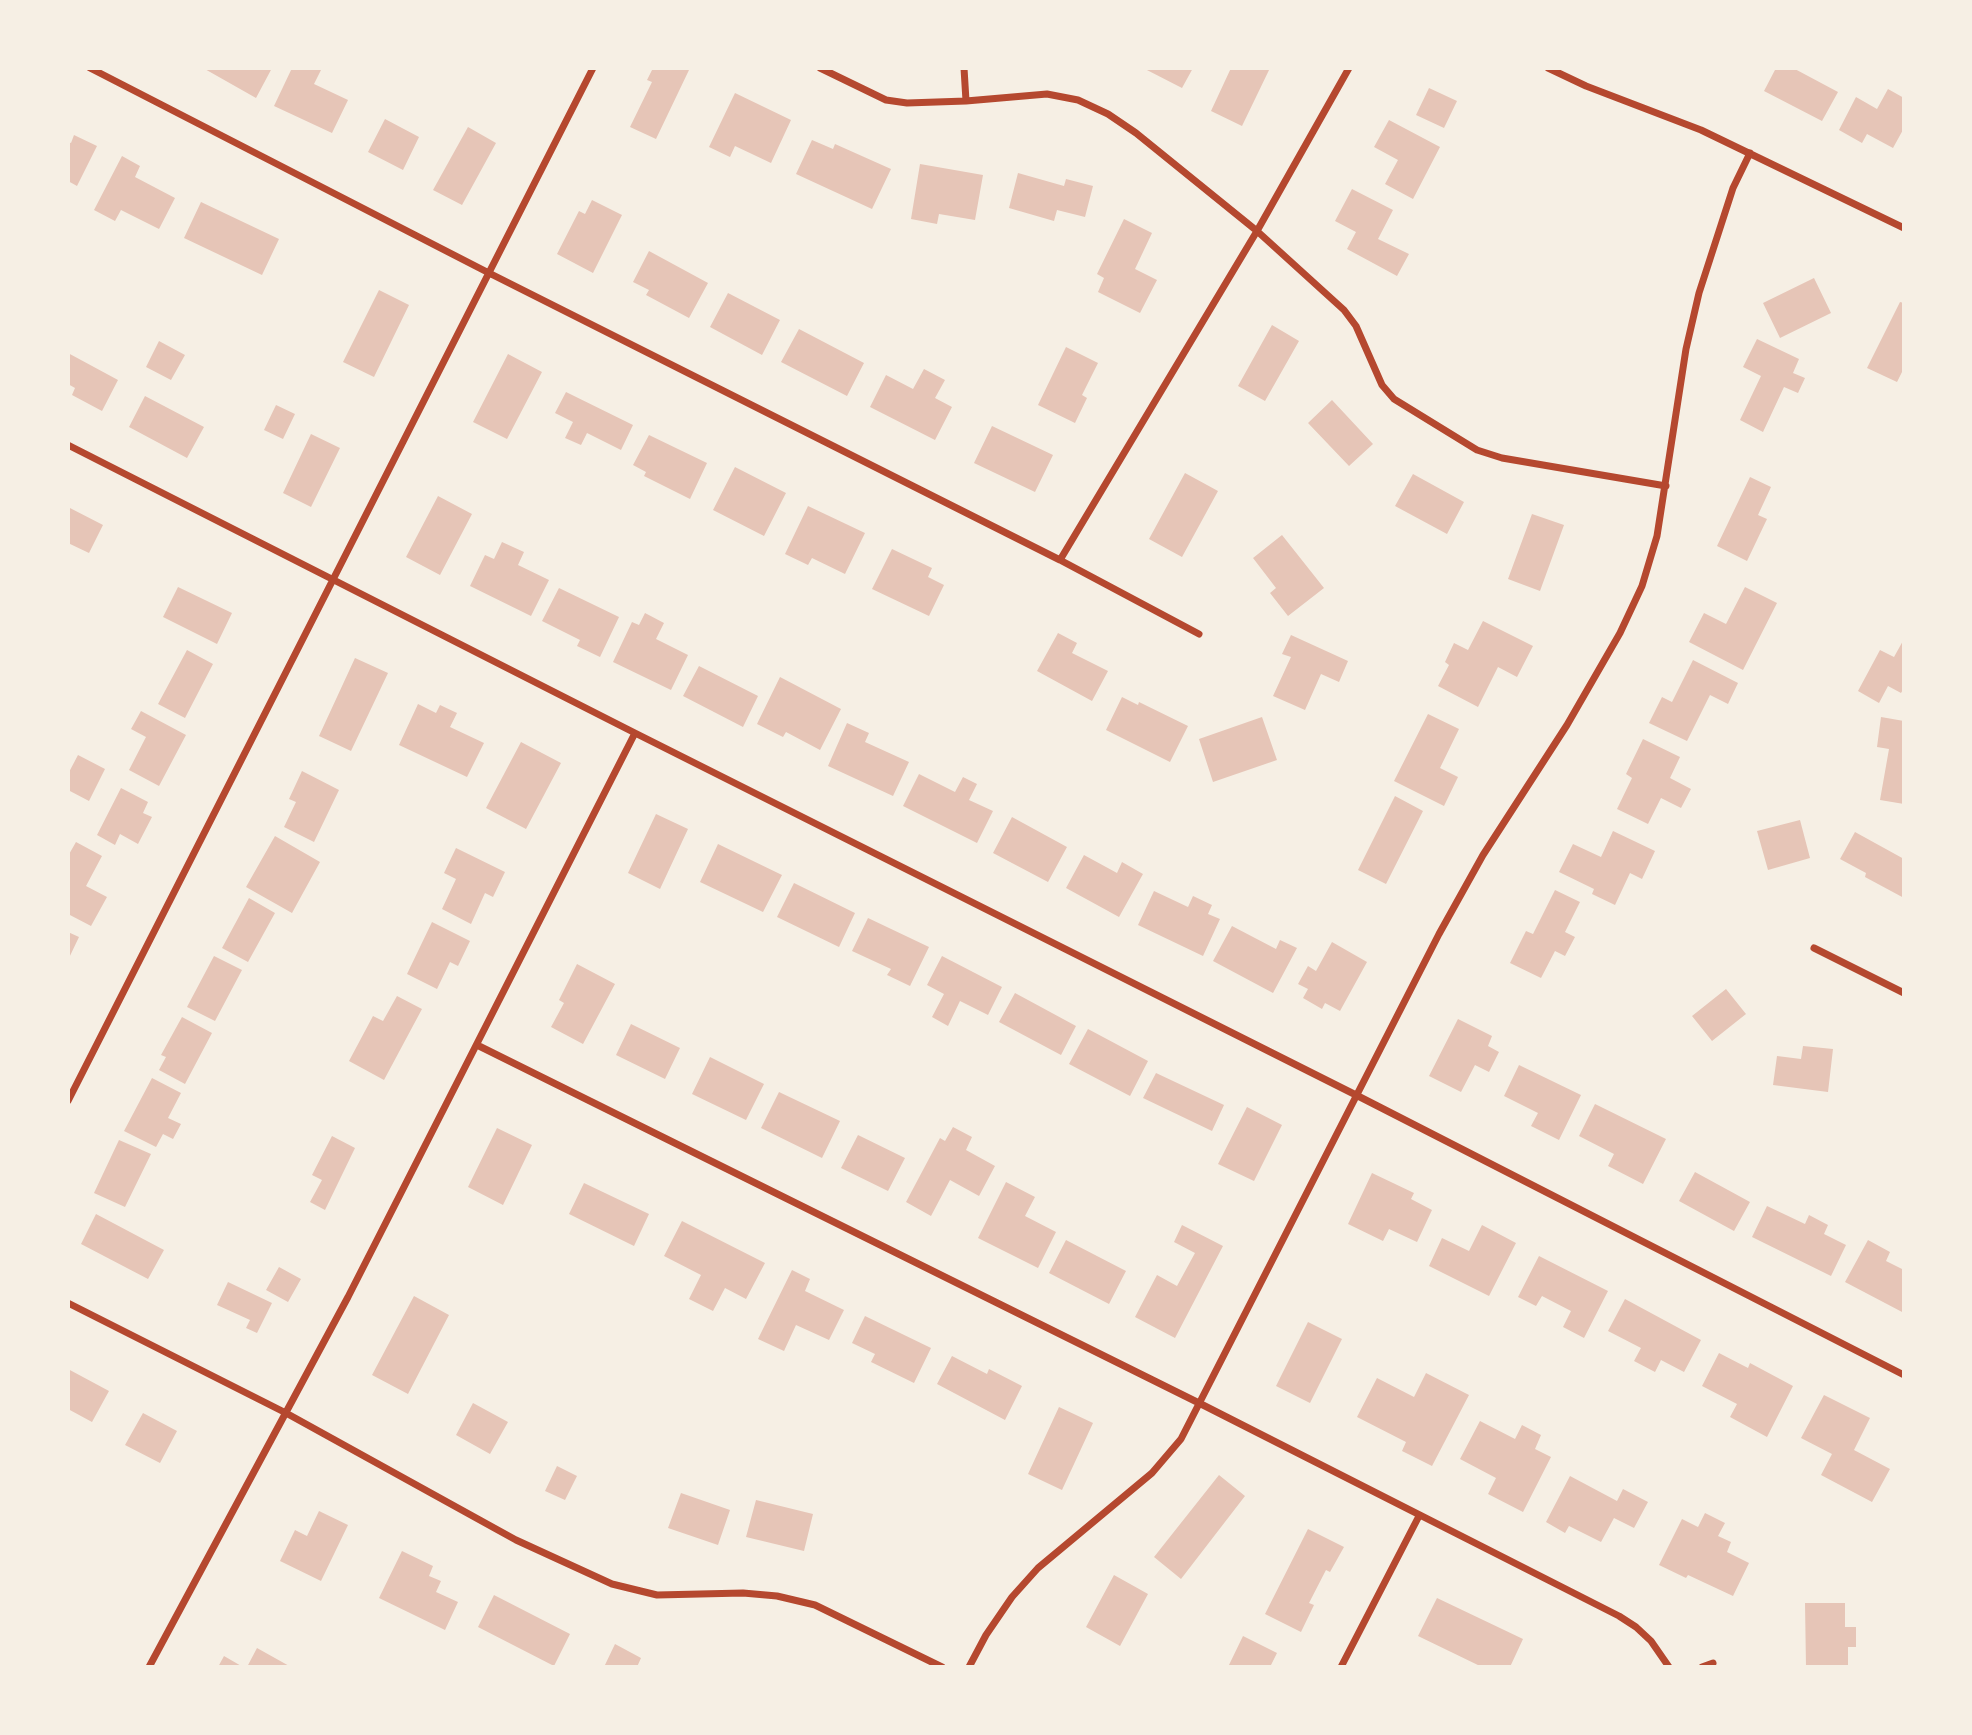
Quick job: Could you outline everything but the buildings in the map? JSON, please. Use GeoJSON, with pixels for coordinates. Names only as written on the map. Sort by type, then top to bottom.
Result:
{"type":"FeatureCollection","features":[{"type":"Feature","properties":{"kind":"street"},"geometry":{"type":"LineString","coordinates":[[90,68],[489,274],[1060,560],[1199,634]]}},
{"type":"Feature","properties":{"kind":"street"},"geometry":{"type":"LineString","coordinates":[[68,1101],[593,68]]}},
{"type":"Feature","properties":{"kind":"street"},"geometry":{"type":"LineString","coordinates":[[820,68],[887,100],[907,103],[966,101],[1047,94],[1078,100],[1108,114],[1136,133],[1257,231],[1344,310],[1356,326],[1382,385],[1394,399],[1477,450],[1502,458],[1666,486]]}},
{"type":"Feature","properties":{"kind":"street"},"geometry":{"type":"LineString","coordinates":[[964,68],[966,101]]}},
{"type":"Feature","properties":{"kind":"street"},"geometry":{"type":"LineString","coordinates":[[1060,560],[1257,231],[1349,68]]}},
{"type":"Feature","properties":{"kind":"street"},"geometry":{"type":"LineString","coordinates":[[1548,68],[1586,86],[1701,130],[1904,228]]}},
{"type":"Feature","properties":{"kind":"street"},"geometry":{"type":"LineString","coordinates":[[969,1667],[986,1635],[1012,1597],[1038,1568],[1152,1473],[1181,1439],[1439,934],[1477,867],[1567,726],[1620,633],[1642,586],[1657,536],[1686,349],[1699,293],[1733,188],[1750,153]]}},
{"type":"Feature","properties":{"kind":"street"},"geometry":{"type":"LineString","coordinates":[[68,445],[1904,1375]]}},
{"type":"Feature","properties":{"kind":"street"},"geometry":{"type":"LineString","coordinates":[[149,1667],[286,1413],[635,733]]}},
{"type":"Feature","properties":{"kind":"street"},"geometry":{"type":"LineString","coordinates":[[1814,948],[1904,993]]}},
{"type":"Feature","properties":{"kind":"street"},"geometry":{"type":"LineString","coordinates":[[477,1045],[1201,1404],[1619,1616],[1651,1641],[1669,1667]]}},
{"type":"Feature","properties":{"kind":"street"},"geometry":{"type":"LineString","coordinates":[[68,1303],[286,1413],[516,1540],[612,1584],[657,1595],[743,1593],[776,1596],[815,1605],[942,1667]]}},
{"type":"Feature","properties":{"kind":"street"},"geometry":{"type":"LineString","coordinates":[[1341,1667],[1419,1516]]}},
{"type":"Feature","properties":{"kind":"street"},"geometry":{"type":"LineString","coordinates":[[1702,1667],[1713,1663]]}}]}
